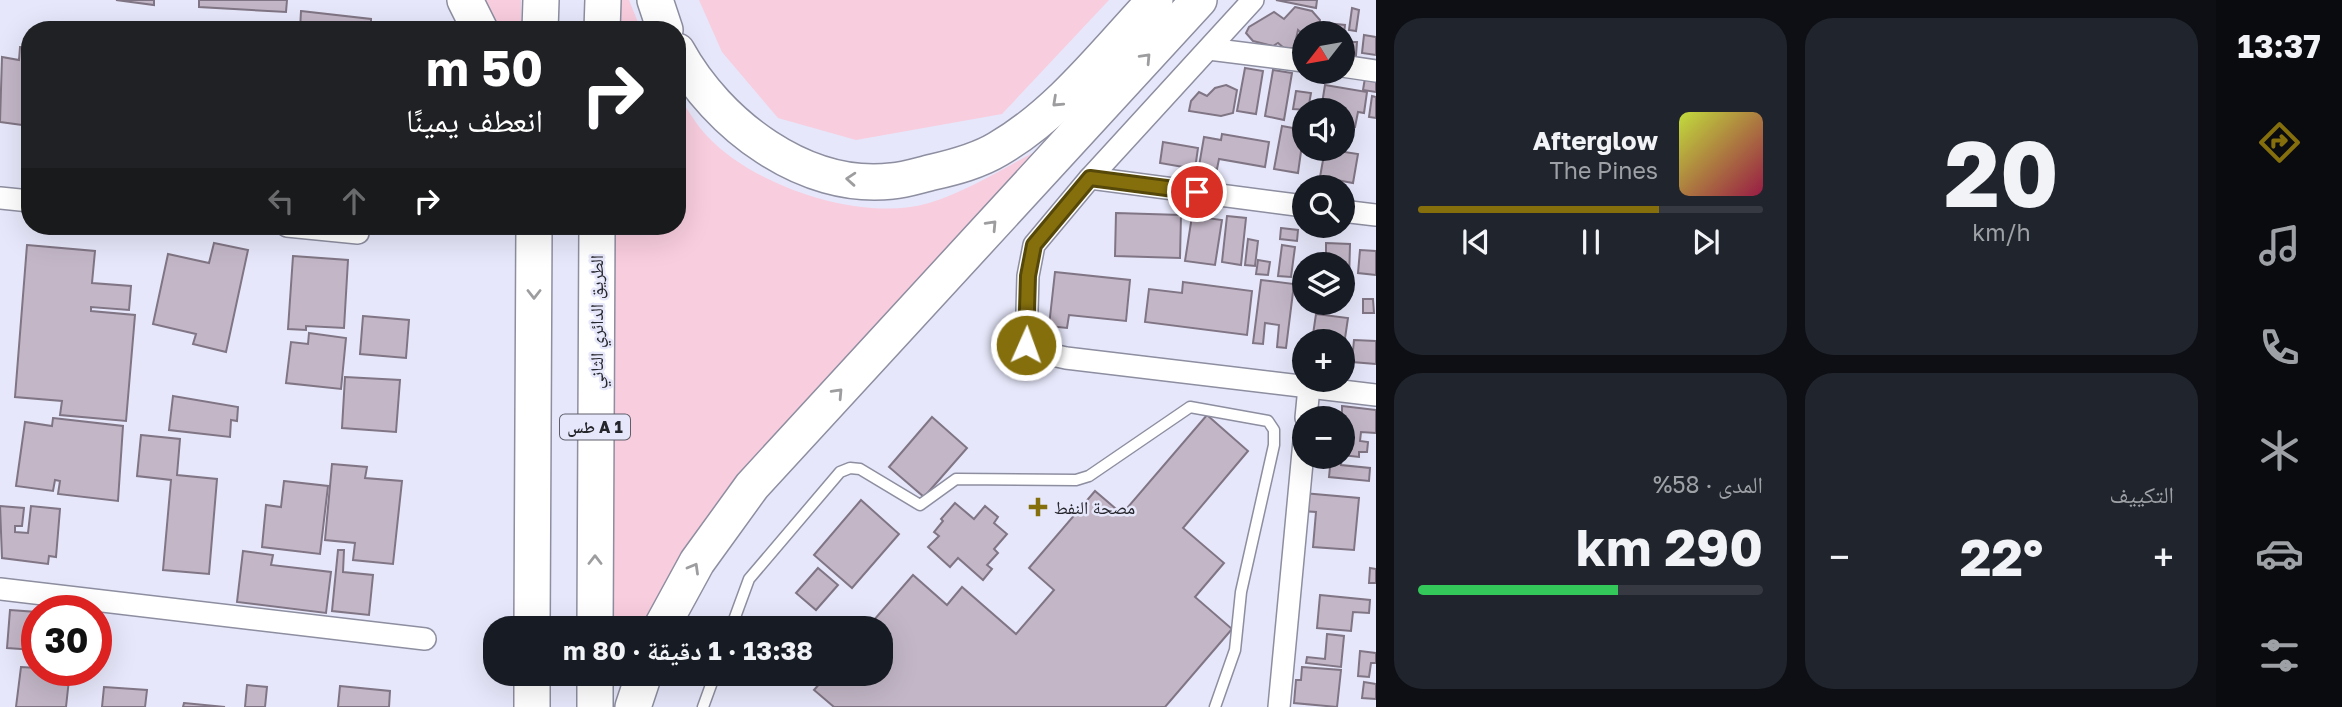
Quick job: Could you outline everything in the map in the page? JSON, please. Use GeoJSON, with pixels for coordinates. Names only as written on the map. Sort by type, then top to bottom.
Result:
{"type":"FeatureCollection","features":[{"type":"Feature","properties":{"kind":"highway"},"geometry":{"type":"LineString","coordinates":[[466,0],[476,21]]}},
{"type":"Feature","properties":{"kind":"highway"},"geometry":{"type":"LineString","coordinates":[[540,21],[541,0]]}},
{"type":"Feature","properties":{"kind":"highway"},"geometry":{"type":"LineString","coordinates":[[602,21],[603,0]]}},
{"type":"Feature","properties":{"kind":"highway"},"geometry":{"type":"LineString","coordinates":[[655,0],[663,21]]}},
{"type":"Feature","properties":{"kind":"highway"},"geometry":{"type":"LineString","coordinates":[[686,68],[731,121],[780,158],[836,178],[890,182],[956,167],[998,149],[1045,114],[1085,76],[1155,0]]}},
{"type":"Feature","properties":{"kind":"highway"},"geometry":{"type":"LineString","coordinates":[[668,616],[697,562],[752,486],[1199,0]]}},
{"type":"Feature","properties":{"kind":"highway"},"geometry":{"type":"LineString","coordinates":[[532,616],[534,235]]}},
{"type":"Feature","properties":{"kind":"highway","name":"الطريق الدائري الثاني"},"geometry":{"type":"LineString","coordinates":[[595,616],[597,235]]}},
{"type":"Feature","properties":{"kind":"highway"},"geometry":{"type":"LineString","coordinates":[[532,686],[532,707]]}},
{"type":"Feature","properties":{"kind":"highway"},"geometry":{"type":"LineString","coordinates":[[595,686],[595,707]]}},
{"type":"Feature","properties":{"kind":"highway"},"geometry":{"type":"LineString","coordinates":[[633,707],[640,686]]}},
{"type":"Feature","properties":{"kind":"street"},"geometry":{"type":"LineString","coordinates":[[1253,0],[1090,178],[1034,245],[1028,276],[1026,345],[1030,350],[1066,358],[1292,385]]}},
{"type":"Feature","properties":{"kind":"street"},"geometry":{"type":"LineString","coordinates":[[1209,48],[1292,59]]}},
{"type":"Feature","properties":{"kind":"street"},"geometry":{"type":"LineString","coordinates":[[1355,68],[1376,71]]}},
{"type":"Feature","properties":{"kind":"street"},"geometry":{"type":"LineString","coordinates":[[1090,178],[1292,204]]}},
{"type":"Feature","properties":{"kind":"street"},"geometry":{"type":"LineString","coordinates":[[0,198],[21,200]]}},
{"type":"Feature","properties":{"kind":"street"},"geometry":{"type":"LineString","coordinates":[[1355,213],[1376,215]]}},
{"type":"Feature","properties":{"kind":"street"},"geometry":{"type":"LineString","coordinates":[[1355,392],[1376,394]]}},
{"type":"Feature","properties":{"kind":"street"},"geometry":{"type":"LineString","coordinates":[[1279,707],[1301,469]]}},
{"type":"Feature","properties":{"kind":"street"},"geometry":{"type":"LineString","coordinates":[[0,589],[425,639]]}},
{"type":"Feature","properties":{"kind":"lane"},"geometry":{"type":"LineString","coordinates":[[736,616],[749,579],[840,471],[860,469],[920,505],[956,479],[1076,480],[1089,477],[1190,407],[1268,421],[1274,430],[1274,445],[1241,592],[1235,650],[1215,707]]}},
{"type":"Feature","properties":{"kind":"lane"},"geometry":{"type":"LineString","coordinates":[[703,707],[711,686]]}},
{"type":"Feature","properties":{"kind":"shaded area"},"geometry":{"type":"Polygon","coordinates":[[[478,0],[521,0],[521,21],[488,21],[478,0]]]}},
{"type":"Feature","properties":{"kind":"shaded area"},"geometry":{"type":"Polygon","coordinates":[[[618,0],[629,0],[637,21],[618,21],[618,0]]]}},
{"type":"Feature","properties":{"kind":"shaded area"},"geometry":{"type":"Polygon","coordinates":[[[699,0],[1109,0],[1002,114],[856,140],[778,118],[722,52],[699,0]]]}},
{"type":"Feature","properties":{"kind":"shaded area"},"geometry":{"type":"Polygon","coordinates":[[[686,107],[704,132],[728,155],[753,171],[811,196],[873,208],[902,208],[944,198],[1044,147],[681,568],[648,616],[613,616],[615,235],[686,235],[686,107]]]}},
{"type":"Feature","properties":{"kind":"building"},"geometry":{"type":"Polygon","coordinates":[[[116,0],[154,0],[154,5],[116,0]]]}},
{"type":"Feature","properties":{"kind":"building"},"geometry":{"type":"Polygon","coordinates":[[[199,0],[287,0],[286,12],[199,7],[199,0]]]}},
{"type":"Feature","properties":{"kind":"building"},"geometry":{"type":"Polygon","coordinates":[[[1276,0],[1317,0],[1316,8],[1276,0]]]}},
{"type":"Feature","properties":{"kind":"building"},"geometry":{"type":"Polygon","coordinates":[[[1295,7],[1312,11],[1320,20],[1292,21],[1292,48],[1284,48],[1278,43],[1273,46],[1253,41],[1246,33],[1249,27],[1274,12],[1284,19],[1295,7]]]}},
{"type":"Feature","properties":{"kind":"building"},"geometry":{"type":"Polygon","coordinates":[[[1352,8],[1359,10],[1356,31],[1355,21],[1350,21],[1352,8]]]}},
{"type":"Feature","properties":{"kind":"building"},"geometry":{"type":"Polygon","coordinates":[[[301,11],[371,19],[371,21],[300,21],[301,11]]]}},
{"type":"Feature","properties":{"kind":"building"},"geometry":{"type":"Polygon","coordinates":[[[1364,35],[1376,37],[1376,55],[1362,53],[1364,35]]]}},
{"type":"Feature","properties":{"kind":"building"},"geometry":{"type":"Polygon","coordinates":[[[21,47],[21,125],[0,122],[2,57],[19,60],[21,47]]]}},
{"type":"Feature","properties":{"kind":"building"},"geometry":{"type":"Polygon","coordinates":[[[1245,68],[1263,71],[1256,114],[1237,111],[1245,68]]]}},
{"type":"Feature","properties":{"kind":"building"},"geometry":{"type":"Polygon","coordinates":[[[1273,70],[1292,73],[1284,120],[1265,116],[1273,70]]]}},
{"type":"Feature","properties":{"kind":"building"},"geometry":{"type":"Polygon","coordinates":[[[1365,78],[1376,80],[1376,92],[1363,90],[1365,78]]]}},
{"type":"Feature","properties":{"kind":"building"},"geometry":{"type":"Polygon","coordinates":[[[1226,85],[1237,90],[1233,113],[1221,116],[1189,111],[1191,101],[1199,92],[1207,96],[1215,88],[1226,85]]]}},
{"type":"Feature","properties":{"kind":"building"},"geometry":{"type":"Polygon","coordinates":[[[1325,85],[1367,92],[1364,113],[1358,112],[1355,127],[1355,98],[1323,98],[1325,85]]]}},
{"type":"Feature","properties":{"kind":"building"},"geometry":{"type":"Polygon","coordinates":[[[1296,91],[1311,93],[1310,98],[1295,98],[1296,91]]]}},
{"type":"Feature","properties":{"kind":"building"},"geometry":{"type":"Polygon","coordinates":[[[1372,96],[1376,97],[1376,118],[1369,117],[1372,96]]]}},
{"type":"Feature","properties":{"kind":"building"},"geometry":{"type":"Polygon","coordinates":[[[1282,126],[1292,128],[1292,161],[1300,161],[1298,173],[1274,169],[1282,126]]]}},
{"type":"Feature","properties":{"kind":"building"},"geometry":{"type":"Polygon","coordinates":[[[1222,134],[1269,142],[1265,167],[1219,159],[1217,169],[1199,166],[1204,137],[1221,140],[1222,134]]]}},
{"type":"Feature","properties":{"kind":"building"},"geometry":{"type":"Polygon","coordinates":[[[1163,142],[1198,148],[1195,169],[1160,163],[1163,142]]]}},
{"type":"Feature","properties":{"kind":"building"},"geometry":{"type":"Polygon","coordinates":[[[1355,154],[1358,154],[1354,175],[1320,175],[1323,161],[1355,161],[1355,154]]]}},
{"type":"Feature","properties":{"kind":"building"},"geometry":{"type":"Polygon","coordinates":[[[1116,213],[1181,215],[1180,258],[1115,256],[1116,213]]]}},
{"type":"Feature","properties":{"kind":"building"},"geometry":{"type":"Polygon","coordinates":[[[1192,216],[1222,220],[1215,265],[1185,261],[1192,216]]]}},
{"type":"Feature","properties":{"kind":"building"},"geometry":{"type":"Polygon","coordinates":[[[1227,216],[1246,218],[1241,265],[1222,262],[1227,216]]]}},
{"type":"Feature","properties":{"kind":"building"},"geometry":{"type":"Polygon","coordinates":[[[1281,228],[1292,229],[1292,238],[1297,238],[1297,241],[1280,239],[1281,228]]]}},
{"type":"Feature","properties":{"kind":"building"},"geometry":{"type":"Polygon","coordinates":[[[1248,239],[1258,241],[1255,266],[1245,265],[1248,239]]]}},
{"type":"Feature","properties":{"kind":"building"},"geometry":{"type":"Polygon","coordinates":[[[214,243],[248,250],[226,352],[193,344],[196,334],[153,324],[168,254],[209,263],[214,243]]]}},
{"type":"Feature","properties":{"kind":"building"},"geometry":{"type":"Polygon","coordinates":[[[1326,243],[1350,244],[1350,252],[1326,252],[1326,243]]]}},
{"type":"Feature","properties":{"kind":"building"},"geometry":{"type":"Polygon","coordinates":[[[27,245],[95,251],[92,283],[131,286],[129,310],[91,307],[91,311],[135,315],[126,421],[60,415],[62,401],[15,397],[27,245]]]}},
{"type":"Feature","properties":{"kind":"building"},"geometry":{"type":"Polygon","coordinates":[[[1282,245],[1295,247],[1292,252],[1291,277],[1278,276],[1282,245]]]}},
{"type":"Feature","properties":{"kind":"building"},"geometry":{"type":"Polygon","coordinates":[[[1360,250],[1376,251],[1376,275],[1358,273],[1360,250]]]}},
{"type":"Feature","properties":{"kind":"building"},"geometry":{"type":"Polygon","coordinates":[[[293,256],[348,260],[344,328],[306,326],[306,330],[288,329],[293,256]]]}},
{"type":"Feature","properties":{"kind":"building"},"geometry":{"type":"Polygon","coordinates":[[[1258,260],[1270,262],[1268,275],[1256,274],[1258,260]]]}},
{"type":"Feature","properties":{"kind":"building"},"geometry":{"type":"Polygon","coordinates":[[[1055,272],[1130,280],[1126,321],[1069,315],[1067,328],[1049,326],[1055,272]]]}},
{"type":"Feature","properties":{"kind":"building"},"geometry":{"type":"Polygon","coordinates":[[[1261,280],[1292,284],[1286,348],[1277,347],[1279,325],[1265,323],[1263,344],[1253,343],[1261,280]]]}},
{"type":"Feature","properties":{"kind":"building"},"geometry":{"type":"Polygon","coordinates":[[[1183,282],[1252,291],[1247,335],[1145,322],[1149,289],[1182,293],[1183,282]]]}},
{"type":"Feature","properties":{"kind":"building"},"geometry":{"type":"Polygon","coordinates":[[[1363,299],[1373,299],[1374,313],[1363,313],[1363,299]]]}},
{"type":"Feature","properties":{"kind":"building"},"geometry":{"type":"Polygon","coordinates":[[[1316,315],[1348,318],[1346,329],[1314,329],[1316,315]]]}},
{"type":"Feature","properties":{"kind":"building"},"geometry":{"type":"Polygon","coordinates":[[[363,316],[409,320],[406,358],[360,354],[363,316]]]}},
{"type":"Feature","properties":{"kind":"building"},"geometry":{"type":"Polygon","coordinates":[[[309,333],[346,338],[341,389],[286,383],[291,342],[308,344],[309,333]]]}},
{"type":"Feature","properties":{"kind":"building"},"geometry":{"type":"Polygon","coordinates":[[[1355,340],[1376,341],[1376,364],[1355,362],[1355,340]]]}},
{"type":"Feature","properties":{"kind":"building"},"geometry":{"type":"Polygon","coordinates":[[[345,377],[400,380],[396,432],[342,428],[345,377]]]}},
{"type":"Feature","properties":{"kind":"building"},"geometry":{"type":"Polygon","coordinates":[[[173,396],[238,407],[237,421],[231,420],[230,437],[169,430],[173,396]]]}},
{"type":"Feature","properties":{"kind":"building"},"geometry":{"type":"Polygon","coordinates":[[[1355,408],[1376,410],[1376,433],[1361,432],[1360,441],[1368,442],[1367,452],[1359,452],[1359,457],[1355,457],[1355,408]]]}},
{"type":"Feature","properties":{"kind":"building"},"geometry":{"type":"Polygon","coordinates":[[[1207,415],[1248,451],[1183,528],[1224,563],[1195,597],[1232,629],[1165,707],[834,707],[814,690],[818,686],[893,686],[893,616],[877,616],[913,575],[947,605],[962,587],[1016,634],[1054,590],[1029,568],[1095,491],[1122,514],[1207,415]]]}},
{"type":"Feature","properties":{"kind":"building"},"geometry":{"type":"Polygon","coordinates":[[[932,417],[967,448],[924,497],[889,467],[932,417]]]}},
{"type":"Feature","properties":{"kind":"building"},"geometry":{"type":"Polygon","coordinates":[[[53,418],[123,426],[118,501],[58,494],[60,481],[55,480],[53,491],[16,486],[25,422],[52,426],[53,418]]]}},
{"type":"Feature","properties":{"kind":"building"},"geometry":{"type":"Polygon","coordinates":[[[141,435],[180,439],[177,475],[217,479],[209,574],[163,570],[171,480],[137,476],[141,435]]]}},
{"type":"Feature","properties":{"kind":"building"},"geometry":{"type":"Polygon","coordinates":[[[332,464],[367,467],[365,478],[402,481],[393,564],[353,560],[355,543],[325,540],[332,464]]]}},
{"type":"Feature","properties":{"kind":"building"},"geometry":{"type":"Polygon","coordinates":[[[1370,468],[1369,481],[1329,477],[1330,469],[1370,468]]]}},
{"type":"Feature","properties":{"kind":"building"},"geometry":{"type":"Polygon","coordinates":[[[284,481],[328,486],[320,554],[262,547],[266,505],[281,507],[284,481]]]}},
{"type":"Feature","properties":{"kind":"building"},"geometry":{"type":"Polygon","coordinates":[[[1303,493],[1359,498],[1354,550],[1313,547],[1316,512],[1302,511],[1303,493]]]}},
{"type":"Feature","properties":{"kind":"building"},"geometry":{"type":"Polygon","coordinates":[[[861,500],[899,534],[852,588],[814,555],[861,500]]]}},
{"type":"Feature","properties":{"kind":"building"},"geometry":{"type":"Polygon","coordinates":[[[955,503],[974,519],[985,506],[998,517],[994,523],[1007,534],[994,549],[998,553],[987,565],[992,569],[983,580],[958,558],[950,567],[928,547],[939,536],[934,532],[955,503]]]}},
{"type":"Feature","properties":{"kind":"building"},"geometry":{"type":"Polygon","coordinates":[[[0,506],[24,508],[22,526],[15,526],[15,532],[28,533],[31,506],[60,509],[56,557],[49,556],[48,564],[2,558],[0,506]]]}},
{"type":"Feature","properties":{"kind":"building"},"geometry":{"type":"Polygon","coordinates":[[[338,550],[344,550],[343,572],[373,575],[369,615],[332,611],[338,550]]]}},
{"type":"Feature","properties":{"kind":"building"},"geometry":{"type":"Polygon","coordinates":[[[243,551],[273,555],[271,565],[331,572],[326,613],[237,602],[243,551]]]}},
{"type":"Feature","properties":{"kind":"building"},"geometry":{"type":"Polygon","coordinates":[[[818,568],[838,585],[816,610],[796,593],[818,568]]]}},
{"type":"Feature","properties":{"kind":"building"},"geometry":{"type":"Polygon","coordinates":[[[1370,568],[1376,569],[1376,583],[1369,583],[1370,568]]]}},
{"type":"Feature","properties":{"kind":"building"},"geometry":{"type":"Polygon","coordinates":[[[1320,595],[1370,600],[1369,613],[1353,612],[1351,631],[1317,628],[1320,595]]]}},
{"type":"Feature","properties":{"kind":"building"},"geometry":{"type":"Polygon","coordinates":[[[10,610],[21,611],[21,649],[7,648],[10,610]]]}},
{"type":"Feature","properties":{"kind":"building"},"geometry":{"type":"Polygon","coordinates":[[[1327,634],[1344,636],[1341,667],[1306,663],[1307,657],[1325,659],[1327,634]]]}},
{"type":"Feature","properties":{"kind":"building"},"geometry":{"type":"Polygon","coordinates":[[[1360,651],[1376,653],[1376,663],[1371,663],[1369,677],[1358,676],[1360,651]]]}},
{"type":"Feature","properties":{"kind":"building"},"geometry":{"type":"Polygon","coordinates":[[[21,667],[21,686],[68,686],[66,707],[16,707],[21,667]]]}},
{"type":"Feature","properties":{"kind":"building"},"geometry":{"type":"Polygon","coordinates":[[[1302,667],[1341,670],[1337,707],[1294,703],[1296,680],[1301,680],[1302,667]]]}},
{"type":"Feature","properties":{"kind":"building"},"geometry":{"type":"Polygon","coordinates":[[[1364,682],[1376,684],[1376,699],[1362,698],[1364,682]]]}},
{"type":"Feature","properties":{"kind":"building"},"geometry":{"type":"Polygon","coordinates":[[[247,685],[267,687],[265,707],[245,707],[247,685]]]}},
{"type":"Feature","properties":{"kind":"building"},"geometry":{"type":"Polygon","coordinates":[[[340,686],[390,691],[389,707],[338,707],[340,686]]]}},
{"type":"Feature","properties":{"kind":"building"},"geometry":{"type":"Polygon","coordinates":[[[104,687],[147,690],[145,707],[102,707],[104,687]]]}},
{"type":"Feature","properties":{"kind":"building"},"geometry":{"type":"Polygon","coordinates":[[[184,703],[225,707],[183,707],[184,703]]]}},
{"type":"Feature","properties":{"kind":"place","name":"مصحة النفط"},"geometry":{"type":"Point","coordinates":[1038,507]}},
{"type":"Feature","properties":{"kind":"route"},"geometry":{"type":"LineString","coordinates":[[1026,345],[1028,276],[1034,245],[1090,178],[1197,192]]}}]}
